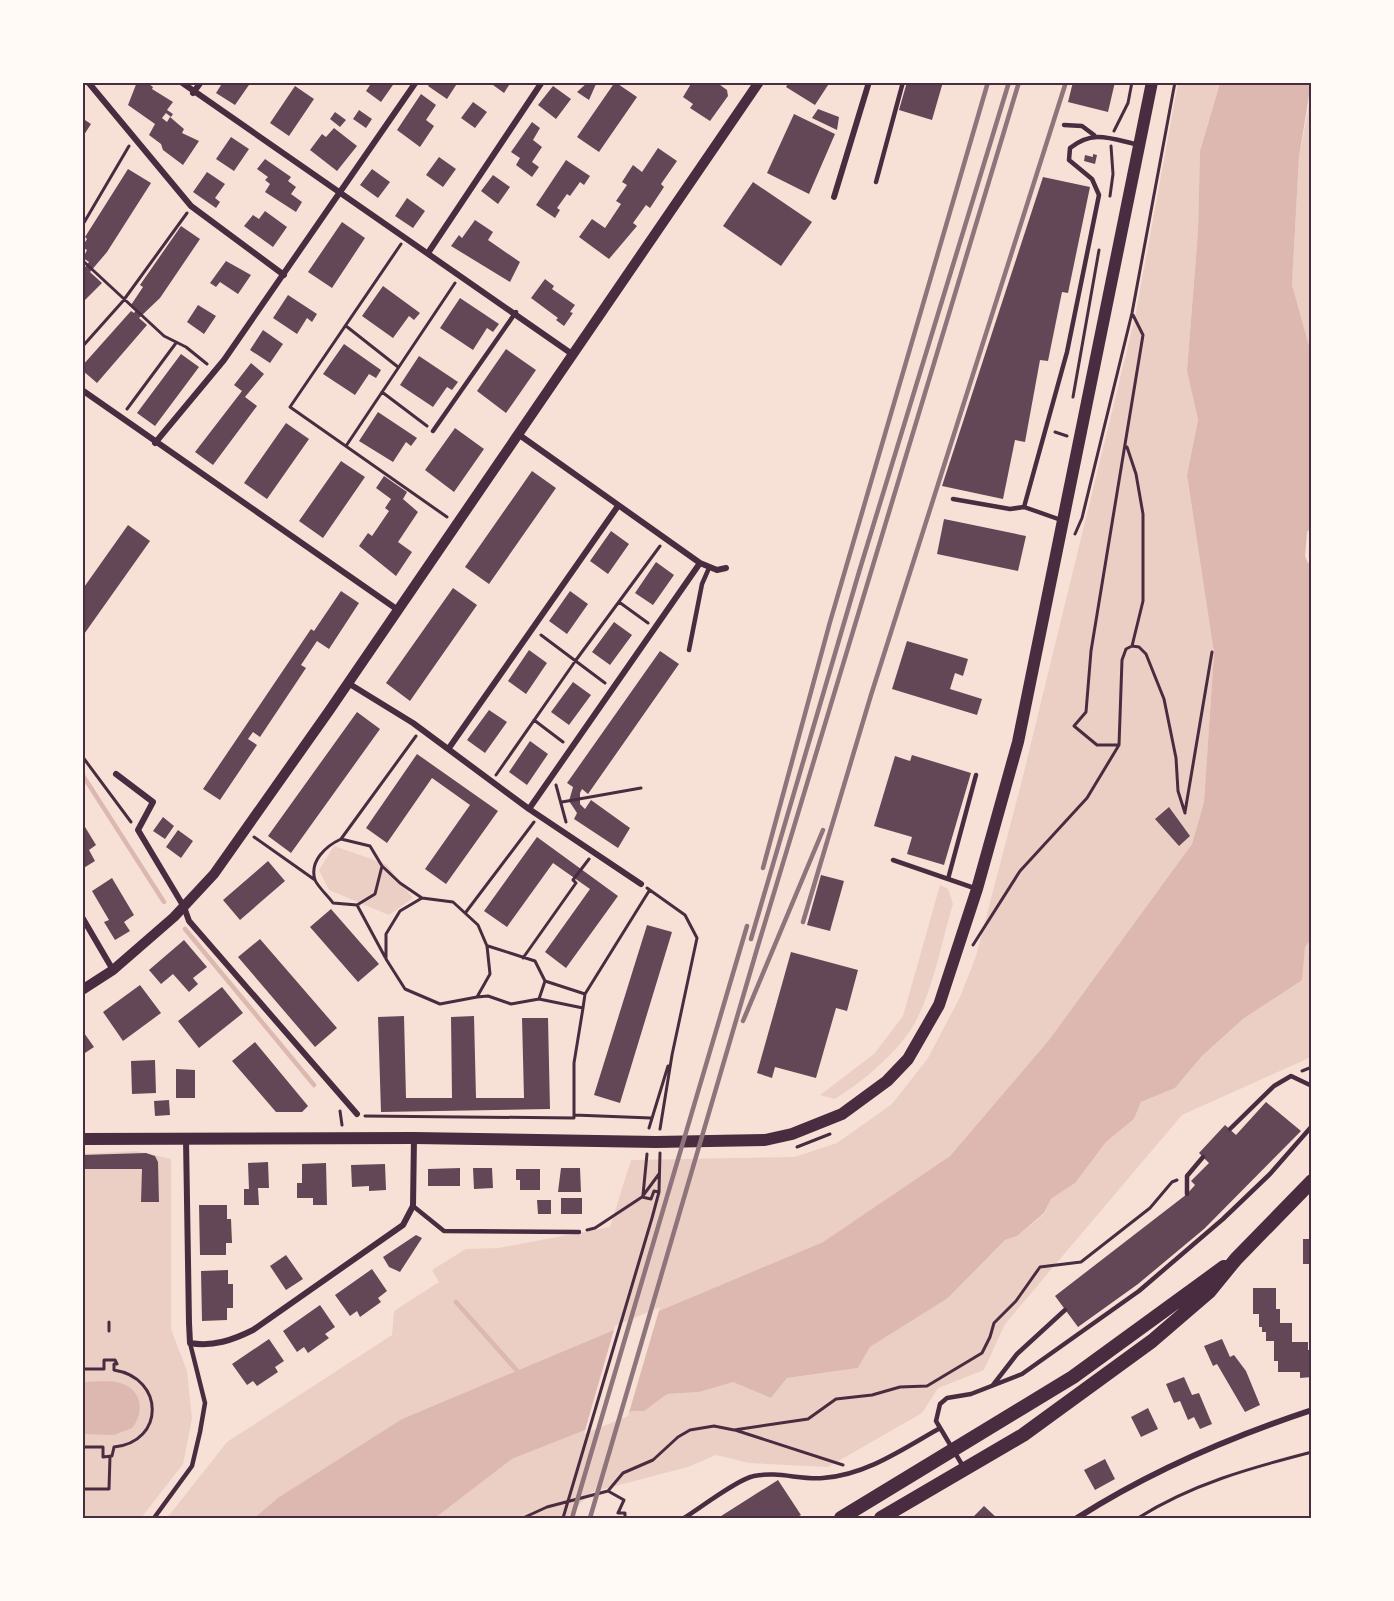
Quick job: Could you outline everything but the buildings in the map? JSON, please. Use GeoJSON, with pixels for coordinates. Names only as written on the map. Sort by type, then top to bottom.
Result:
{"type":"FeatureCollection","features":[{"type":"Feature","properties":{"kind":"main road"},"geometry":{"type":"LineString","coordinates":[[82,1139],[414,1138],[732,1142],[765,1140],[817,1125],[867,1098],[908,1059],[939,1005],[977,889],[1018,742],[1152,82]]}},
{"type":"Feature","properties":{"kind":"main road"},"geometry":{"type":"LineString","coordinates":[[881,1518],[966,1471],[1023,1435],[1143,1348],[1209,1292],[1236,1259],[1311,1181]]}},
{"type":"Feature","properties":{"kind":"main road"},"geometry":{"type":"LineString","coordinates":[[841,1518],[1073,1377],[1236,1259]]}},
{"type":"Feature","properties":{"kind":"street"},"geometry":{"type":"LineString","coordinates":[[88,82],[191,206],[284,275]]}},
{"type":"Feature","properties":{"kind":"street"},"geometry":{"type":"LineString","coordinates":[[181,82],[340,194],[516,312],[572,354]]}},
{"type":"Feature","properties":{"kind":"street"},"geometry":{"type":"LineString","coordinates":[[194,93],[201,82]]}},
{"type":"Feature","properties":{"kind":"street"},"geometry":{"type":"LineString","coordinates":[[155,443],[216,370],[416,82]]}},
{"type":"Feature","properties":{"kind":"street"},"geometry":{"type":"LineString","coordinates":[[428,253],[542,82]]}},
{"type":"Feature","properties":{"kind":"street"},"geometry":{"type":"LineString","coordinates":[[834,197],[869,82]]}},
{"type":"Feature","properties":{"kind":"street"},"geometry":{"type":"LineString","coordinates":[[82,990],[113,970],[184,908],[214,874],[398,610],[754,84]]}},
{"type":"Feature","properties":{"kind":"street"},"geometry":{"type":"LineString","coordinates":[[82,390],[398,610]]}},
{"type":"Feature","properties":{"kind":"street"},"geometry":{"type":"LineString","coordinates":[[518,434],[700,563],[717,570],[726,568]]}},
{"type":"Feature","properties":{"kind":"street"},"geometry":{"type":"LineString","coordinates":[[449,748],[618,506]]}},
{"type":"Feature","properties":{"kind":"street"},"geometry":{"type":"LineString","coordinates":[[529,809],[614,690],[700,563]]}},
{"type":"Feature","properties":{"kind":"street"},"geometry":{"type":"LineString","coordinates":[[348,683],[449,748],[538,816],[641,884]]}},
{"type":"Feature","properties":{"kind":"street"},"geometry":{"type":"LineString","coordinates":[[116,774],[153,801],[138,830],[184,908],[189,921],[339,1094],[361,1115]]}},
{"type":"Feature","properties":{"kind":"street"},"geometry":{"type":"LineString","coordinates":[[82,917],[113,970]]}},
{"type":"Feature","properties":{"kind":"street"},"geometry":{"type":"LineString","coordinates":[[186,1139],[190,1342],[200,1344],[232,1341],[252,1330],[403,1225],[413,1206],[414,1138]]}},
{"type":"Feature","properties":{"kind":"street"},"geometry":{"type":"LineString","coordinates":[[1077,1518],[1141,1482],[1198,1454],[1251,1430],[1311,1410]]}},
{"type":"Feature","properties":{"kind":"lane"},"geometry":{"type":"LineString","coordinates":[[876,182],[903,82]]}},
{"type":"Feature","properties":{"kind":"lane"},"geometry":{"type":"LineString","coordinates":[[1064,125],[1071,123],[1082,126],[1094,135],[1139,145]]}},
{"type":"Feature","properties":{"kind":"lane"},"geometry":{"type":"LineString","coordinates":[[1024,507],[1066,352],[1099,195],[1092,179],[1069,160],[1070,148],[1081,139],[1094,135]]}},
{"type":"Feature","properties":{"kind":"lane"},"geometry":{"type":"LineString","coordinates":[[434,431],[516,312]]}},
{"type":"Feature","properties":{"kind":"lane"},"geometry":{"type":"LineString","coordinates":[[953,499],[1010,509],[1024,507],[1063,520]]}},
{"type":"Feature","properties":{"kind":"lane"},"geometry":{"type":"LineString","coordinates":[[689,650],[702,584],[709,568]]}},
{"type":"Feature","properties":{"kind":"lane"},"geometry":{"type":"LineString","coordinates":[[948,879],[976,775]]}},
{"type":"Feature","properties":{"kind":"lane"},"geometry":{"type":"LineString","coordinates":[[893,860],[977,889]]}},
{"type":"Feature","properties":{"kind":"lane"},"geometry":{"type":"LineString","coordinates":[[1230,1130],[1274,1086],[1291,1076],[1311,1086]]}},
{"type":"Feature","properties":{"kind":"lane"},"geometry":{"type":"LineString","coordinates":[[966,1471],[940,1428],[936,1412],[947,1398],[971,1394],[992,1387],[1031,1367],[1177,1261],[1270,1174],[1311,1126]]}},
{"type":"Feature","properties":{"kind":"lane"},"geometry":{"type":"LineString","coordinates":[[1187,1194],[1187,1176],[1203,1157]]}},
{"type":"Feature","properties":{"kind":"lane"},"geometry":{"type":"LineString","coordinates":[[413,1206],[444,1230],[579,1232]]}},
{"type":"Feature","properties":{"kind":"lane"},"geometry":{"type":"LineString","coordinates":[[992,1387],[1017,1354],[1065,1310]]}},
{"type":"Feature","properties":{"kind":"lane"},"geometry":{"type":"LineString","coordinates":[[154,1518],[192,1466],[200,1432],[205,1403],[190,1342]]}},
{"type":"Feature","properties":{"kind":"lane"},"geometry":{"type":"LineString","coordinates":[[684,1518],[752,1476],[774,1473],[823,1478],[849,1473],[890,1457],[940,1428]]}},
{"type":"Feature","properties":{"kind":"path"},"geometry":{"type":"LineString","coordinates":[[1108,207],[1112,184],[1114,128],[1128,103],[1132,82]]}},
{"type":"Feature","properties":{"kind":"path"},"geometry":{"type":"LineString","coordinates":[[1072,540],[1082,518],[1132,313],[1175,82]]}},
{"type":"Feature","properties":{"kind":"path"},"geometry":{"type":"LineString","coordinates":[[82,226],[134,140]]}},
{"type":"Feature","properties":{"kind":"path"},"geometry":{"type":"LineString","coordinates":[[82,347],[123,301],[191,206]]}},
{"type":"Feature","properties":{"kind":"path"},"geometry":{"type":"LineString","coordinates":[[1072,404],[1081,339],[1101,242]]}},
{"type":"Feature","properties":{"kind":"path"},"geometry":{"type":"LineString","coordinates":[[400,245],[290,407],[447,517]]}},
{"type":"Feature","properties":{"kind":"path"},"geometry":{"type":"LineString","coordinates":[[82,260],[123,301],[164,336],[186,347],[216,370]]}},
{"type":"Feature","properties":{"kind":"path"},"geometry":{"type":"LineString","coordinates":[[345,446],[455,283]]}},
{"type":"Feature","properties":{"kind":"path"},"geometry":{"type":"LineString","coordinates":[[1119,745],[1097,745],[1074,726],[1086,712],[1091,651],[1143,334],[1132,313]]}},
{"type":"Feature","properties":{"kind":"path"},"geometry":{"type":"LineString","coordinates":[[346,326],[398,367]]}},
{"type":"Feature","properties":{"kind":"path"},"geometry":{"type":"LineString","coordinates":[[120,417],[176,343]]}},
{"type":"Feature","properties":{"kind":"path"},"geometry":{"type":"LineString","coordinates":[[382,392],[434,431]]}},
{"type":"Feature","properties":{"kind":"path"},"geometry":{"type":"LineString","coordinates":[[1066,446],[1069,425]]}},
{"type":"Feature","properties":{"kind":"path"},"geometry":{"type":"LineString","coordinates":[[1126,446],[1136,474],[1143,514],[1143,601],[1132,646]]}},
{"type":"Feature","properties":{"kind":"path"},"geometry":{"type":"LineString","coordinates":[[492,781],[576,660],[665,540]]}},
{"type":"Feature","properties":{"kind":"path"},"geometry":{"type":"LineString","coordinates":[[619,602],[656,629]]}},
{"type":"Feature","properties":{"kind":"path"},"geometry":{"type":"LineString","coordinates":[[533,629],[614,690]]}},
{"type":"Feature","properties":{"kind":"path"},"geometry":{"type":"LineString","coordinates":[[960,943],[973,946],[982,936],[1020,871],[1087,798],[1119,745],[1122,660],[1126,649],[1132,646],[1139,647],[1146,654],[1164,699],[1176,758],[1178,791],[1185,813],[1212,652]]}},
{"type":"Feature","properties":{"kind":"path"},"geometry":{"type":"LineString","coordinates":[[534,720],[572,748]]}},
{"type":"Feature","properties":{"kind":"path"},"geometry":{"type":"LineString","coordinates":[[315,880],[316,861],[327,846],[341,839],[421,729]]}},
{"type":"Feature","properties":{"kind":"path"},"geometry":{"type":"LineString","coordinates":[[82,756],[138,830]]}},
{"type":"Feature","properties":{"kind":"path"},"geometry":{"type":"LineString","coordinates":[[553,776],[562,802],[569,836]]}},
{"type":"Feature","properties":{"kind":"path"},"geometry":{"type":"LineString","coordinates":[[562,802],[641,788]]}},
{"type":"Feature","properties":{"kind":"path"},"geometry":{"type":"LineString","coordinates":[[466,912],[538,816]]}},
{"type":"Feature","properties":{"kind":"path"},"geometry":{"type":"LineString","coordinates":[[254,837],[315,880],[333,903],[357,905],[375,894],[382,866]]}},
{"type":"Feature","properties":{"kind":"path"},"geometry":{"type":"LineString","coordinates":[[341,839],[370,846],[382,866],[400,883],[422,898],[453,902],[478,925],[487,946],[490,974],[477,997]]}},
{"type":"Feature","properties":{"kind":"path"},"geometry":{"type":"LineString","coordinates":[[522,958],[576,883],[573,880],[594,852]]}},
{"type":"Feature","properties":{"kind":"path"},"geometry":{"type":"LineString","coordinates":[[641,884],[685,915],[697,938],[660,1117]]}},
{"type":"Feature","properties":{"kind":"path"},"geometry":{"type":"LineString","coordinates":[[361,1115],[574,1118],[574,1063],[585,994],[650,890]]}},
{"type":"Feature","properties":{"kind":"path"},"geometry":{"type":"LineString","coordinates":[[386,958],[386,934],[400,911],[422,898]]}},
{"type":"Feature","properties":{"kind":"path"},"geometry":{"type":"LineString","coordinates":[[357,905],[405,989],[440,1004],[488,996],[511,1004],[539,999],[583,1008]]}},
{"type":"Feature","properties":{"kind":"path"},"geometry":{"type":"LineString","coordinates":[[487,946],[535,961],[545,981],[539,999]]}},
{"type":"Feature","properties":{"kind":"path"},"geometry":{"type":"LineString","coordinates":[[545,981],[585,994]]}},
{"type":"Feature","properties":{"kind":"path"},"geometry":{"type":"LineString","coordinates":[[649,1128],[672,1055]]}},
{"type":"Feature","properties":{"kind":"path"},"geometry":{"type":"LineString","coordinates":[[339,1094],[342,1138]]}},
{"type":"Feature","properties":{"kind":"path"},"geometry":{"type":"LineString","coordinates":[[574,1114],[651,1118]]}},
{"type":"Feature","properties":{"kind":"path"},"geometry":{"type":"LineString","coordinates":[[361,1115],[371,1123]]}},
{"type":"Feature","properties":{"kind":"path"},"geometry":{"type":"LineString","coordinates":[[637,1128],[661,1129]]}},
{"type":"Feature","properties":{"kind":"path"},"geometry":{"type":"LineString","coordinates":[[642,1197],[647,1153]]}},
{"type":"Feature","properties":{"kind":"path"},"geometry":{"type":"LineString","coordinates":[[563,1518],[652,1218],[659,1192],[660,1171],[642,1197],[595,1228],[579,1232]]}},
{"type":"Feature","properties":{"kind":"path"},"geometry":{"type":"LineString","coordinates":[[734,1430],[808,1419],[836,1399],[872,1395],[900,1387],[927,1386],[982,1353],[994,1323],[1016,1301],[1040,1267],[1081,1262],[1150,1208],[1172,1182],[1187,1176]]}},
{"type":"Feature","properties":{"kind":"path"},"geometry":{"type":"LineString","coordinates":[[642,1197],[651,1199],[654,1191],[659,1192]]}},
{"type":"Feature","properties":{"kind":"path"},"geometry":{"type":"LineString","coordinates":[[109,1322],[109,1331]]}},
{"type":"Feature","properties":{"kind":"path"},"geometry":{"type":"LineString","coordinates":[[82,1369],[104,1370],[104,1360],[115,1360],[117,1364],[114,1364],[114,1370],[127,1372],[140,1380],[152,1402],[148,1426],[132,1442],[114,1447],[114,1453],[110,1456],[109,1489],[84,1489]]}},
{"type":"Feature","properties":{"kind":"path"},"geometry":{"type":"LineString","coordinates":[[524,1518],[547,1507],[608,1491],[623,1473],[653,1460],[678,1437],[690,1430],[714,1426],[734,1430],[846,1466],[849,1473]]}},
{"type":"Feature","properties":{"kind":"path"},"geometry":{"type":"LineString","coordinates":[[82,1447],[103,1447],[101,1455],[110,1456]]}},
{"type":"Feature","properties":{"kind":"path"},"geometry":{"type":"LineString","coordinates":[[1138,1518],[1194,1487],[1240,1470],[1311,1452]]}},
{"type":"Feature","properties":{"kind":"path"},"geometry":{"type":"LineString","coordinates":[[608,1491],[624,1500],[618,1513],[626,1513],[625,1518]]}},
{"type":"Feature","properties":{"kind":"shaded area"},"geometry":{"type":"Polygon","coordinates":[[[1178,83],[1220,83],[1200,151],[1198,231],[1187,371],[1198,420],[1187,475],[1214,653],[1204,802],[1192,844],[1049,1040],[950,1156],[823,1242],[402,1419],[279,1497],[254,1518],[167,1518],[227,1442],[392,1335],[394,1311],[439,1282],[432,1270],[466,1249],[498,1248],[610,1227],[631,1160],[794,1157],[837,1143],[892,1104],[928,1058],[960,997],[976,956],[1021,784],[1135,317],[1178,83]]]}},
{"type":"Feature","properties":{"kind":"shaded area"},"geometry":{"type":"Polygon","coordinates":[[[1220,83],[1311,83],[1299,157],[1292,285],[1312,357],[1312,527],[1307,532],[1305,556],[1308,563],[1312,563],[1312,938],[1305,947],[1302,980],[1243,1019],[1202,1056],[1175,1088],[1141,1102],[1134,1119],[1106,1142],[1075,1183],[1051,1199],[1044,1213],[1017,1236],[1005,1240],[948,1298],[870,1347],[858,1368],[787,1378],[771,1398],[733,1382],[699,1392],[667,1394],[644,1411],[633,1411],[512,1459],[435,1518],[254,1518],[279,1497],[402,1419],[823,1242],[950,1156],[1049,1040],[1192,844],[1204,802],[1214,653],[1187,475],[1198,420],[1187,371],[1198,231],[1200,151],[1220,83]]]}},
{"type":"Feature","properties":{"kind":"shaded area"},"geometry":{"type":"Polygon","coordinates":[[[1311,94],[1311,357],[1292,285],[1299,157],[1311,94]]]}},
{"type":"Feature","properties":{"kind":"shaded area"},"geometry":{"type":"Polygon","coordinates":[[[334,846],[386,864],[413,898],[389,915],[329,890],[319,870],[334,846]]]}},
{"type":"Feature","properties":{"kind":"shaded area"},"geometry":{"type":"Polygon","coordinates":[[[940,885],[948,889],[953,904],[930,987],[918,1018],[894,1051],[856,1085],[835,1099],[820,1095],[874,1054],[903,1016],[940,885]]]}},
{"type":"Feature","properties":{"kind":"shaded area"},"geometry":{"type":"Polygon","coordinates":[[[1311,938],[1311,1057],[1182,1115],[1005,1324],[984,1370],[938,1388],[922,1413],[828,1467],[749,1463],[716,1455],[688,1467],[592,1492],[566,1518],[435,1518],[512,1459],[633,1411],[644,1410],[667,1394],[699,1392],[733,1381],[771,1398],[787,1378],[858,1368],[870,1347],[948,1298],[1005,1240],[1017,1236],[1044,1214],[1051,1199],[1075,1183],[1106,1142],[1134,1119],[1141,1102],[1175,1088],[1202,1056],[1243,1019],[1301,980],[1305,947],[1311,938]]]}},
{"type":"Feature","properties":{"kind":"shaded area"},"geometry":{"type":"Polygon","coordinates":[[[136,1151],[171,1159],[171,1329],[187,1371],[192,1419],[183,1464],[141,1518],[83,1518],[83,1154],[136,1151]]]}},
{"type":"Feature","properties":{"kind":"shaded area"},"geometry":{"type":"Polygon","coordinates":[[[83,1382],[116,1382],[133,1390],[140,1408],[132,1428],[114,1435],[83,1434],[83,1382]]]}},
{"type":"Feature","properties":{"kind":"pier"},"geometry":{"type":"Polygon","coordinates":[[[660,1307],[628,1416],[584,1434],[615,1326],[660,1307]]]}},
{"type":"Feature","properties":{"kind":"waterway"},"geometry":{"type":"LineString","coordinates":[[82,774],[164,902]]}},
{"type":"Feature","properties":{"kind":"waterway"},"geometry":{"type":"LineString","coordinates":[[185,929],[314,1085]]}},
{"type":"Feature","properties":{"kind":"waterway"},"geometry":{"type":"LineString","coordinates":[[456,1302],[520,1374]]}},
{"type":"Feature","properties":{"kind":"railway"},"geometry":{"type":"LineString","coordinates":[[763,868],[830,622],[988,82]]}},
{"type":"Feature","properties":{"kind":"railway"},"geometry":{"type":"LineString","coordinates":[[751,939],[859,572],[1009,82]]}},
{"type":"Feature","properties":{"kind":"railway"},"geometry":{"type":"LineString","coordinates":[[590,1518],[757,949],[1019,82]]}},
{"type":"Feature","properties":{"kind":"railway"},"geometry":{"type":"LineString","coordinates":[[803,922],[871,695],[1066,82]]}},
{"type":"Feature","properties":{"kind":"railway"},"geometry":{"type":"LineString","coordinates":[[743,1021],[823,830]]}},
{"type":"Feature","properties":{"kind":"railway"},"geometry":{"type":"LineString","coordinates":[[572,1518],[747,926]]}}]}
